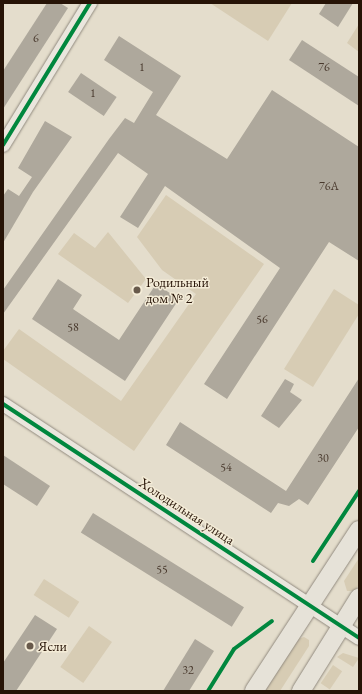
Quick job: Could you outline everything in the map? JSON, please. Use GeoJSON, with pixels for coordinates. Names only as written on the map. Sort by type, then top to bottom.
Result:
{"type":"FeatureCollection","features":[{"type":"Feature","properties":{"kind":"main road"},"geometry":{"type":"LineString","coordinates":[[254,691],[359,530]]}},
{"type":"Feature","properties":{"kind":"main road"},"geometry":{"type":"LineString","coordinates":[[301,691],[359,598]]}},
{"type":"Feature","properties":{"kind":"street"},"geometry":{"type":"LineString","coordinates":[[3,145],[90,3]]}},
{"type":"Feature","properties":{"kind":"street","name":"Холодильная улица"},"geometry":{"type":"LineString","coordinates":[[3,404],[359,638]]}},
{"type":"Feature","properties":{"kind":"shaded area"},"geometry":{"type":"Polygon","coordinates":[[[210,3],[292,3],[268,41],[210,3]]]}},
{"type":"Feature","properties":{"kind":"shaded area"},"geometry":{"type":"Polygon","coordinates":[[[359,24],[359,52],[347,43],[359,24]]]}},
{"type":"Feature","properties":{"kind":"shaded area"},"geometry":{"type":"Polygon","coordinates":[[[166,195],[264,264],[134,451],[3,359],[3,351],[19,329],[121,401],[196,294],[162,270],[137,237],[166,195]]]}},
{"type":"Feature","properties":{"kind":"shaded area"},"geometry":{"type":"Polygon","coordinates":[[[108,232],[146,279],[128,303],[58,254],[74,233],[95,248],[108,232]]]}},
{"type":"Feature","properties":{"kind":"shaded area"},"geometry":{"type":"Polygon","coordinates":[[[334,289],[359,305],[359,314],[313,387],[284,369],[334,289]]]}},
{"type":"Feature","properties":{"kind":"shaded area"},"geometry":{"type":"Polygon","coordinates":[[[359,558],[359,585],[354,591],[347,591],[344,581],[359,558]]]}},
{"type":"Feature","properties":{"kind":"shaded area"},"geometry":{"type":"Polygon","coordinates":[[[44,579],[79,602],[69,618],[34,595],[44,579]]]}},
{"type":"Feature","properties":{"kind":"shaded area"},"geometry":{"type":"Polygon","coordinates":[[[89,626],[112,642],[83,683],[60,667],[89,626]]]}},
{"type":"Feature","properties":{"kind":"shaded area"},"geometry":{"type":"Polygon","coordinates":[[[304,637],[309,640],[309,646],[280,691],[265,691],[298,639],[304,637]]]}},
{"type":"Feature","properties":{"kind":"shaded area"},"geometry":{"type":"Polygon","coordinates":[[[343,653],[359,658],[353,667],[337,657],[343,653]]]}},
{"type":"Feature","properties":{"kind":"shaded area"},"geometry":{"type":"Polygon","coordinates":[[[333,665],[342,671],[330,689],[321,683],[333,665]]]}},
{"type":"Feature","properties":{"kind":"building"},"geometry":{"type":"Polygon","coordinates":[[[47,3],[60,3],[68,8],[3,109],[3,71],[47,3]]]}},
{"type":"Feature","properties":{"kind":"building"},"geometry":{"type":"Polygon","coordinates":[[[326,3],[353,3],[338,27],[319,14],[326,3]]]}},
{"type":"Feature","properties":{"kind":"building"},"geometry":{"type":"Polygon","coordinates":[[[119,36],[181,76],[156,115],[227,159],[272,90],[359,147],[359,261],[329,242],[227,399],[204,384],[280,268],[165,186],[138,228],[120,217],[148,174],[118,153],[3,314],[3,290],[109,139],[125,118],[134,123],[153,92],[104,60],[119,36]]]}},
{"type":"Feature","properties":{"kind":"building"},"geometry":{"type":"Polygon","coordinates":[[[302,40],[359,77],[359,106],[289,60],[302,40]]]}},
{"type":"Feature","properties":{"kind":"building"},"geometry":{"type":"Polygon","coordinates":[[[81,73],[117,97],[104,116],[68,92],[81,73]]]}},
{"type":"Feature","properties":{"kind":"building"},"geometry":{"type":"Polygon","coordinates":[[[45,121],[72,137],[33,192],[3,243],[3,196],[8,189],[19,196],[32,177],[18,168],[45,121]]]}},
{"type":"Feature","properties":{"kind":"building"},"geometry":{"type":"Polygon","coordinates":[[[58,279],[82,295],[73,309],[119,340],[156,284],[179,299],[125,381],[32,319],[58,279]]]}},
{"type":"Feature","properties":{"kind":"building"},"geometry":{"type":"Polygon","coordinates":[[[359,378],[359,427],[308,505],[299,499],[289,506],[278,503],[271,513],[166,445],[180,422],[286,491],[359,378]]]}},
{"type":"Feature","properties":{"kind":"building"},"geometry":{"type":"Polygon","coordinates":[[[285,379],[294,384],[290,392],[302,400],[279,428],[261,416],[285,379]]]}},
{"type":"Feature","properties":{"kind":"building"},"geometry":{"type":"Polygon","coordinates":[[[3,455],[50,486],[37,506],[3,484],[3,455]]]}},
{"type":"Feature","properties":{"kind":"building"},"geometry":{"type":"Polygon","coordinates":[[[93,513],[244,607],[232,627],[81,533],[93,513]]]}},
{"type":"Feature","properties":{"kind":"building","name":"Ясли"},"geometry":{"type":"Polygon","coordinates":[[[35,615],[57,629],[16,691],[3,691],[3,663],[35,615]]]}},
{"type":"Feature","properties":{"kind":"building"},"geometry":{"type":"Polygon","coordinates":[[[195,639],[214,651],[189,691],[163,691],[195,639]]]}},
{"type":"Feature","properties":{"kind":"cycle path"},"geometry":{"type":"LineString","coordinates":[[3,145],[90,3]]}},
{"type":"Feature","properties":{"kind":"cycle path"},"geometry":{"type":"LineString","coordinates":[[3,404],[359,638]]}},
{"type":"Feature","properties":{"kind":"cycle path"},"geometry":{"type":"LineString","coordinates":[[313,561],[359,491]]}},
{"type":"Feature","properties":{"kind":"cycle path"},"geometry":{"type":"LineString","coordinates":[[208,691],[234,649],[272,621]]}},
{"type":"Feature","properties":{"kind":"place","name":"Родильный дом № 2"},"geometry":{"type":"Point","coordinates":[137,290]}},
{"type":"Feature","properties":{"kind":"place","name":"Ясли"},"geometry":{"type":"Point","coordinates":[30,646]}}]}
